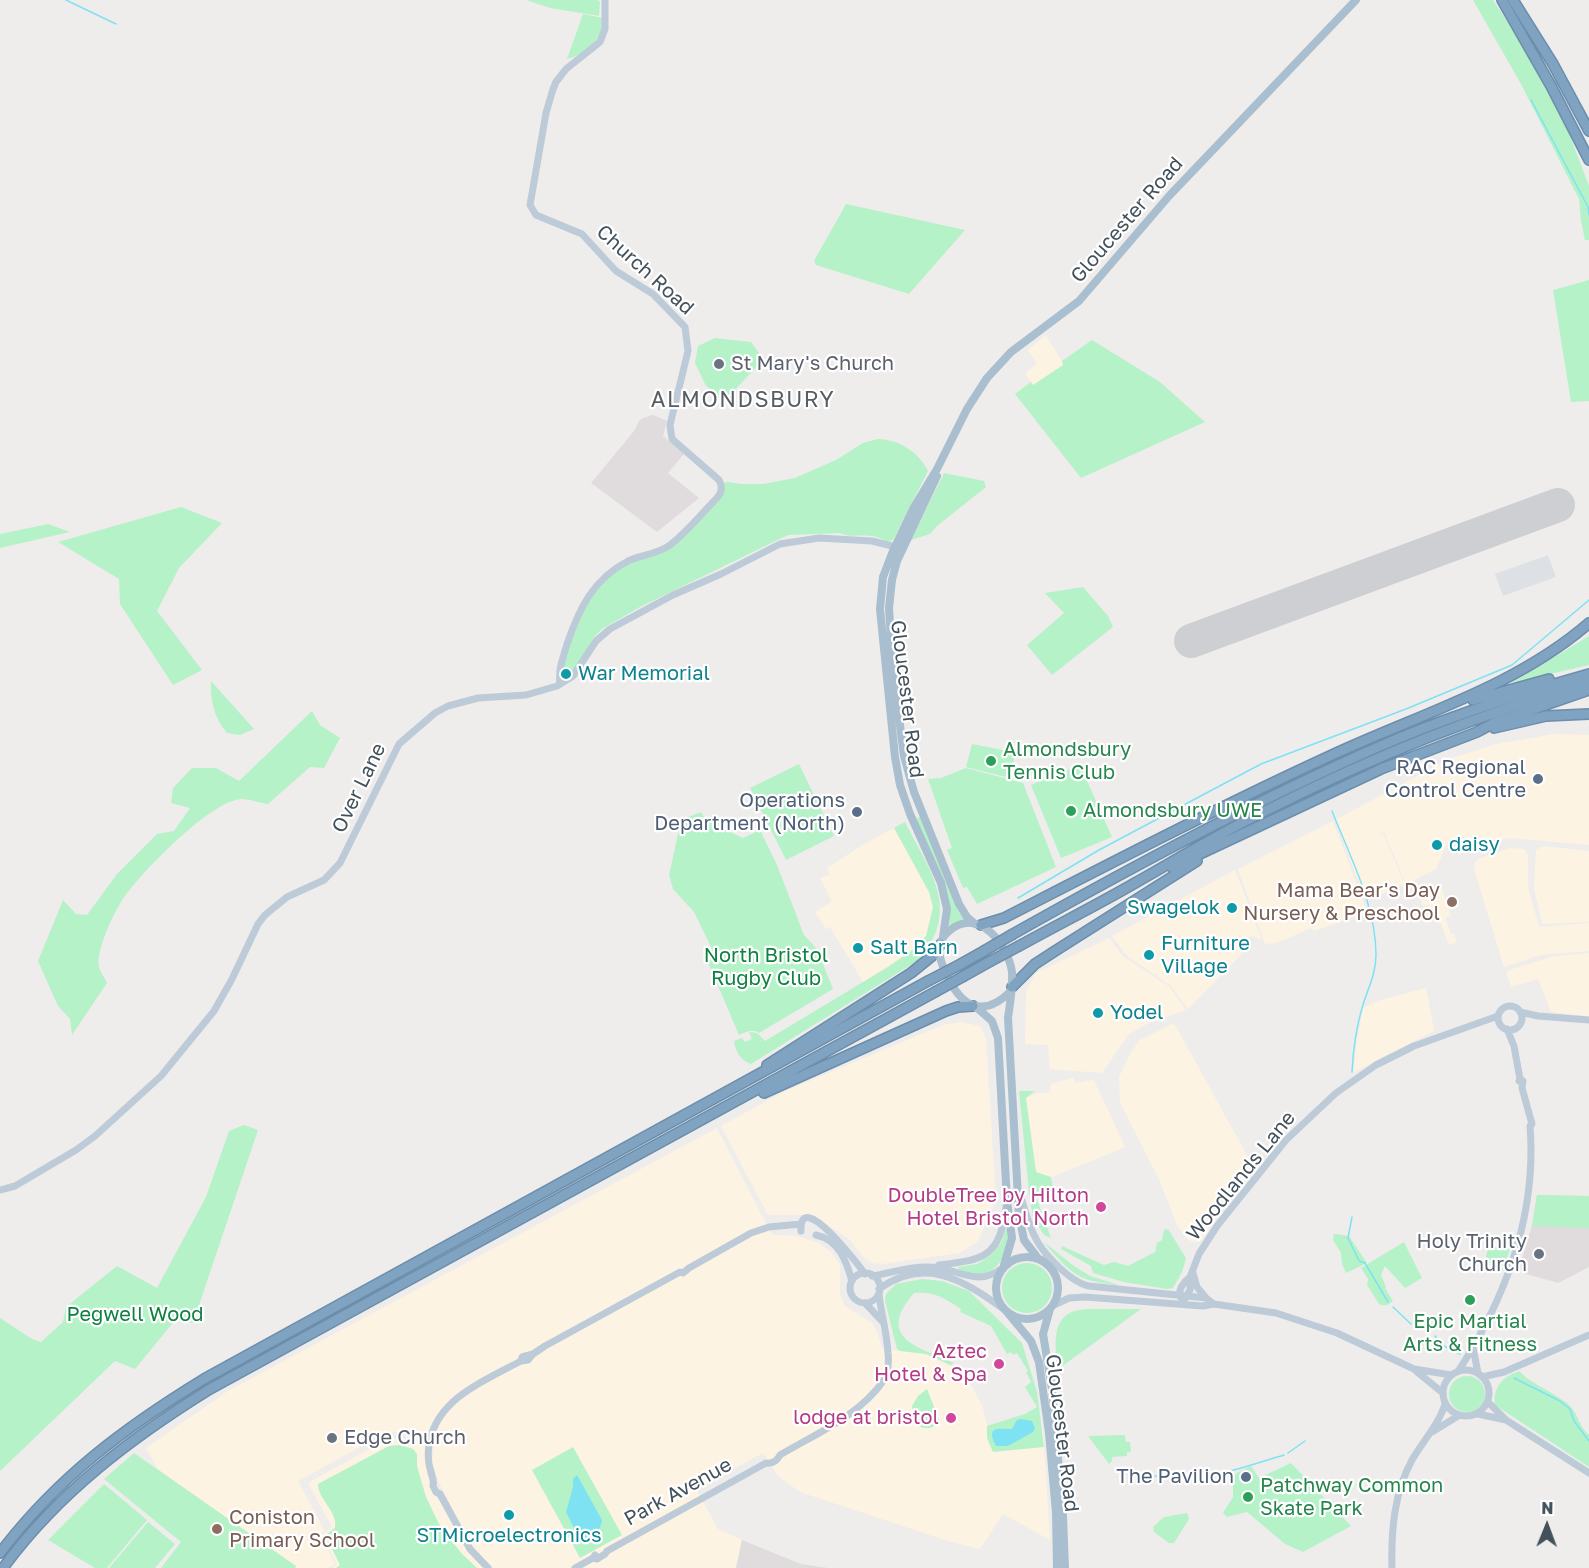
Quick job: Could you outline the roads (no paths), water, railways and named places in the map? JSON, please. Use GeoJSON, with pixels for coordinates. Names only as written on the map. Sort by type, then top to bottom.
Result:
{"type":"FeatureCollection","features":[{"type":"Feature","properties":{"kind":"highway"},"geometry":{"type":"LineString","coordinates":[[1502,0],[1551,86],[1589,162]]}},
{"type":"Feature","properties":{"kind":"highway"},"geometry":{"type":"LineString","coordinates":[[1513,0],[1553,64],[1589,131]]}},
{"type":"Feature","properties":{"kind":"highway"},"geometry":{"type":"LineString","coordinates":[[978,924],[1004,918],[1236,801],[1363,741],[1439,711],[1540,659],[1589,623]]}},
{"type":"Feature","properties":{"kind":"highway"},"geometry":{"type":"LineString","coordinates":[[1571,638],[1589,629]]}},
{"type":"Feature","properties":{"kind":"highway"},"geometry":{"type":"LineString","coordinates":[[1439,711],[1589,668]]}},
{"type":"Feature","properties":{"kind":"highway"},"geometry":{"type":"LineString","coordinates":[[0,1553],[29,1518],[74,1472],[117,1436],[204,1379],[1203,831],[1379,747],[1458,715],[1589,674]]}},
{"type":"Feature","properties":{"kind":"highway"},"geometry":{"type":"LineString","coordinates":[[3,1568],[36,1528],[82,1481],[126,1444],[210,1389],[1264,811],[1385,754],[1501,711],[1589,683]]}},
{"type":"Feature","properties":{"kind":"highway"},"geometry":{"type":"LineString","coordinates":[[1133,884],[1381,770],[1477,732],[1496,722],[1589,690]]}},
{"type":"Feature","properties":{"kind":"highway"},"geometry":{"type":"LineString","coordinates":[[1477,732],[1546,716],[1589,714]]}},
{"type":"Feature","properties":{"kind":"highway"},"geometry":{"type":"LineString","coordinates":[[1126,872],[1236,801]]}},
{"type":"Feature","properties":{"kind":"highway"},"geometry":{"type":"LineString","coordinates":[[1012,988],[1024,974],[1055,951],[1227,842]]}},
{"type":"Feature","properties":{"kind":"highway"},"geometry":{"type":"LineString","coordinates":[[742,1085],[776,1058],[922,966],[932,956],[942,940]]}},
{"type":"Feature","properties":{"kind":"highway"},"geometry":{"type":"LineString","coordinates":[[704,1120],[946,1011],[958,1007],[974,1006]]}},
{"type":"Feature","properties":{"kind":"main road","name":"Gloucester Road"},"geometry":{"type":"LineString","coordinates":[[942,940],[947,909],[941,883],[910,814],[900,785],[895,757],[880,609],[883,577],[934,486],[938,469],[967,409],[979,388],[996,367],[1011,352],[1079,301],[1177,187],[1356,0]]}},
{"type":"Feature","properties":{"kind":"main road","name":"Gloucester Road"},"geometry":{"type":"LineString","coordinates":[[898,550],[889,608],[893,671],[904,756],[914,792],[959,904],[967,917],[978,924]]}},
{"type":"Feature","properties":{"kind":"main road"},"geometry":{"type":"LineString","coordinates":[[978,924],[996,938],[1009,960],[1012,988],[1008,1018],[1022,1234],[1027,1246],[1054,1272],[1058,1285],[1057,1296],[1051,1308],[1042,1315],[1028,1319],[1014,1316],[1005,1310],[999,1302],[996,1290],[997,1278],[1012,1238],[1007,1201],[998,1038],[992,1021],[959,996],[942,966],[939,954],[942,940],[956,927],[978,924]]}},
{"type":"Feature","properties":{"kind":"main road"},"geometry":{"type":"LineString","coordinates":[[974,1006],[995,1004],[1012,988]]}},
{"type":"Feature","properties":{"kind":"main road"},"geometry":{"type":"LineString","coordinates":[[1003,1267],[1016,1258],[1040,1258]]}},
{"type":"Feature","properties":{"kind":"main road","name":"Gloucester Road"},"geometry":{"type":"LineString","coordinates":[[1051,1308],[1043,1338],[1052,1389],[1065,1568]]}},
{"type":"Feature","properties":{"kind":"main road","name":"Gloucester Road"},"geometry":{"type":"LineString","coordinates":[[1005,1310],[1031,1341],[1039,1362],[1056,1513],[1057,1568]]}},
{"type":"Feature","properties":{"kind":"street","name":"Church Road"},"geometry":{"type":"LineString","coordinates":[[560,684],[560,668],[575,619],[598,582],[605,575],[629,561],[654,553],[671,544],[720,495],[722,487],[719,480],[683,450],[671,435],[670,425],[688,351],[686,328],[653,294],[616,271],[582,234],[536,215],[530,205],[546,112],[556,81],[596,46],[603,36],[605,0]]}},
{"type":"Feature","properties":{"kind":"street","name":"Over Lane"},"geometry":{"type":"LineString","coordinates":[[0,1190],[15,1186],[76,1150],[95,1136],[161,1076],[214,1011],[258,924],[265,915],[287,897],[324,880],[340,862],[403,739],[435,713],[448,706],[478,698],[526,695],[560,684],[573,676],[596,641],[610,628],[780,544],[813,538],[875,542],[898,550]]}},
{"type":"Feature","properties":{"kind":"street"},"geometry":{"type":"LineString","coordinates":[[1458,1416],[1445,1404],[1443,1393],[1451,1375],[1459,1370],[1473,1348],[1510,1273],[1524,1226],[1530,1183],[1531,1118],[1522,1088],[1524,1086],[1520,1079],[1514,1046],[1498,1016],[1500,1010],[1506,1006],[1514,1006],[1520,1012],[1538,1016],[1589,1020]]}},
{"type":"Feature","properties":{"kind":"street"},"geometry":{"type":"LineString","coordinates":[[1514,1046],[1521,1018],[1520,1012]]}},
{"type":"Feature","properties":{"kind":"street","name":"Woodlands Lane"},"geometry":{"type":"LineString","coordinates":[[1182,1304],[1183,1296],[1190,1287],[1191,1274],[1208,1239],[1296,1130],[1336,1093],[1376,1065],[1414,1046],[1498,1016]]}},
{"type":"Feature","properties":{"kind":"street"},"geometry":{"type":"LineString","coordinates":[[1504,1027],[1518,1026],[1538,1016]]}},
{"type":"Feature","properties":{"kind":"street","name":"Woodlands Lane"},"geometry":{"type":"LineString","coordinates":[[1479,1024],[1504,1027]]}},
{"type":"Feature","properties":{"kind":"street"},"geometry":{"type":"LineString","coordinates":[[1019,1191],[1034,1237],[1071,1279],[1082,1285],[1206,1298],[1214,1304]]}},
{"type":"Feature","properties":{"kind":"street"},"geometry":{"type":"LineString","coordinates":[[852,1281],[860,1274],[869,1275],[975,1260],[991,1251],[1001,1236],[1007,1201]]}},
{"type":"Feature","properties":{"kind":"street"},"geometry":{"type":"LineString","coordinates":[[801,1228],[810,1218],[816,1221],[837,1238],[879,1284],[879,1291]]}},
{"type":"Feature","properties":{"kind":"street"},"geometry":{"type":"LineString","coordinates":[[816,1235],[819,1225]]}},
{"type":"Feature","properties":{"kind":"street"},"geometry":{"type":"LineString","coordinates":[[488,1568],[470,1549],[440,1494],[433,1486],[429,1463],[429,1441],[438,1420],[449,1404],[521,1361],[525,1362],[531,1358],[532,1354],[751,1233],[769,1227],[789,1226],[801,1228],[806,1236],[825,1237],[837,1246],[847,1263],[852,1281],[850,1292],[860,1303],[875,1299],[879,1291],[891,1280],[904,1276],[937,1274],[963,1281],[1005,1310]]}},
{"type":"Feature","properties":{"kind":"street"},"geometry":{"type":"LineString","coordinates":[[1040,1258],[1059,1267]]}},
{"type":"Feature","properties":{"kind":"street"},"geometry":{"type":"LineString","coordinates":[[931,1266],[978,1278],[990,1276],[1003,1267]]}},
{"type":"Feature","properties":{"kind":"street","name":"Woodlands Lane"},"geometry":{"type":"LineString","coordinates":[[1191,1274],[1195,1284],[1206,1298]]}},
{"type":"Feature","properties":{"kind":"street","name":"Park Avenue"},"geometry":{"type":"LineString","coordinates":[[575,1568],[603,1550],[607,1551],[766,1463],[772,1457],[780,1455],[857,1410],[873,1396],[884,1382],[888,1353],[879,1291]]}},
{"type":"Feature","properties":{"kind":"street"},"geometry":{"type":"LineString","coordinates":[[1051,1308],[1068,1298],[1077,1297],[1203,1306],[1214,1304],[1276,1313],[1325,1328],[1414,1369],[1443,1393]]}},
{"type":"Feature","properties":{"kind":"street"},"geometry":{"type":"LineString","coordinates":[[865,1303],[882,1322]]}},
{"type":"Feature","properties":{"kind":"street"},"geometry":{"type":"LineString","coordinates":[[1459,1370],[1467,1370],[1480,1375],[1504,1372],[1589,1335]]}},
{"type":"Feature","properties":{"kind":"street"},"geometry":{"type":"LineString","coordinates":[[1426,1438],[1446,1422],[1458,1416],[1478,1414],[1488,1402],[1488,1387],[1474,1363],[1473,1348]]}},
{"type":"Feature","properties":{"kind":"street"},"geometry":{"type":"LineString","coordinates":[[1414,1369],[1451,1375]]}},
{"type":"Feature","properties":{"kind":"street"},"geometry":{"type":"LineString","coordinates":[[1488,1387],[1504,1372]]}},
{"type":"Feature","properties":{"kind":"street"},"geometry":{"type":"LineString","coordinates":[[1488,1402],[1506,1420],[1589,1473]]}},
{"type":"Feature","properties":{"kind":"street"},"geometry":{"type":"LineString","coordinates":[[1392,1568],[1392,1536],[1398,1498],[1405,1475],[1442,1415],[1445,1404]]}},
{"type":"Feature","properties":{"kind":"street"},"geometry":{"type":"LineString","coordinates":[[1478,1414],[1506,1420]]}},
{"type":"Feature","properties":{"kind":"water"},"geometry":{"type":"Polygon","coordinates":[[[1017,1420],[1032,1421],[1035,1429],[1033,1432],[1008,1446],[996,1446],[993,1431],[1012,1429],[1017,1420]]]}},
{"type":"Feature","properties":{"kind":"water"},"geometry":{"type":"Polygon","coordinates":[[[577,1475],[602,1520],[596,1534],[586,1544],[579,1538],[566,1512],[573,1479],[577,1475]]]}},
{"type":"Feature","properties":{"kind":"waterway"},"geometry":{"type":"LineString","coordinates":[[66,0],[116,24]]}},
{"type":"Feature","properties":{"kind":"waterway"},"geometry":{"type":"LineString","coordinates":[[1531,100],[1588,207],[1589,215]]}},
{"type":"Feature","properties":{"kind":"waterway"},"geometry":{"type":"LineString","coordinates":[[1018,898],[1099,850],[1261,764],[1406,709],[1512,665],[1589,600]]}},
{"type":"Feature","properties":{"kind":"waterway"},"geometry":{"type":"LineString","coordinates":[[1332,811],[1361,882],[1375,936],[1375,969],[1358,1024],[1352,1072]]}},
{"type":"Feature","properties":{"kind":"waterway"},"geometry":{"type":"LineString","coordinates":[[1352,1217],[1348,1238],[1359,1261],[1365,1263],[1388,1302]]}},
{"type":"Feature","properties":{"kind":"waterway"},"geometry":{"type":"LineString","coordinates":[[1393,1307],[1411,1324]]}},
{"type":"Feature","properties":{"kind":"waterway"},"geometry":{"type":"LineString","coordinates":[[1435,1336],[1442,1345],[1460,1354]]}},
{"type":"Feature","properties":{"kind":"waterway"},"geometry":{"type":"LineString","coordinates":[[1514,1378],[1560,1401],[1570,1409],[1574,1421],[1589,1441]]}},
{"type":"Feature","properties":{"kind":"waterway"},"geometry":{"type":"LineString","coordinates":[[1288,1453],[1305,1441]]}},
{"type":"Feature","properties":{"kind":"waterway"},"geometry":{"type":"LineString","coordinates":[[1155,1476],[1187,1479],[1203,1477],[1236,1470],[1284,1455]]}},
{"type":"Feature","properties":{"kind":"place","name":"St Mary's Church"},"geometry":{"type":"Point","coordinates":[719,364]}},
{"type":"Feature","properties":{"kind":"place","name":"War Memorial"},"geometry":{"type":"Point","coordinates":[566,674]}},
{"type":"Feature","properties":{"kind":"place","name":"Almondsbury Tennis Club"},"geometry":{"type":"Point","coordinates":[991,761]}},
{"type":"Feature","properties":{"kind":"place","name":"RAC Regional Control Centre"},"geometry":{"type":"Point","coordinates":[1538,779]}},
{"type":"Feature","properties":{"kind":"place","name":"Almondsbury UWE"},"geometry":{"type":"Point","coordinates":[1071,811]}},
{"type":"Feature","properties":{"kind":"place","name":"Operations Department (North)"},"geometry":{"type":"Point","coordinates":[857,812]}},
{"type":"Feature","properties":{"kind":"place","name":"daisy"},"geometry":{"type":"Point","coordinates":[1437,845]}},
{"type":"Feature","properties":{"kind":"place","name":"Mama Bear's Day Nursery & Preschool"},"geometry":{"type":"Point","coordinates":[1452,902]}},
{"type":"Feature","properties":{"kind":"place","name":"Swagelok"},"geometry":{"type":"Point","coordinates":[1232,908]}},
{"type":"Feature","properties":{"kind":"place","name":"Salt Barn"},"geometry":{"type":"Point","coordinates":[858,948]}},
{"type":"Feature","properties":{"kind":"place","name":"Furniture Village"},"geometry":{"type":"Point","coordinates":[1149,955]}},
{"type":"Feature","properties":{"kind":"place","name":"Yodel"},"geometry":{"type":"Point","coordinates":[1098,1013]}},
{"type":"Feature","properties":{"kind":"place","name":"DoubleTree by Hilton Hotel Bristol North"},"geometry":{"type":"Point","coordinates":[1101,1207]}},
{"type":"Feature","properties":{"kind":"place","name":"Holy Trinity Church"},"geometry":{"type":"Point","coordinates":[1539,1254]}},
{"type":"Feature","properties":{"kind":"place","name":"Epic Martial Arts & Fitness"},"geometry":{"type":"Point","coordinates":[1470,1300]}},
{"type":"Feature","properties":{"kind":"place","name":"Aztec Hotel & Spa"},"geometry":{"type":"Point","coordinates":[999,1364]}},
{"type":"Feature","properties":{"kind":"place","name":"lodge at bristol"},"geometry":{"type":"Point","coordinates":[951,1418]}},
{"type":"Feature","properties":{"kind":"place","name":"Edge Church"},"geometry":{"type":"Point","coordinates":[332,1438]}},
{"type":"Feature","properties":{"kind":"place","name":"The Pavilion"},"geometry":{"type":"Point","coordinates":[1246,1477]}},
{"type":"Feature","properties":{"kind":"place","name":"Patchway Common Skate Park"},"geometry":{"type":"Point","coordinates":[1248,1497]}},
{"type":"Feature","properties":{"kind":"place","name":"STMicroelectronics"},"geometry":{"type":"Point","coordinates":[509,1515]}},
{"type":"Feature","properties":{"kind":"place","name":"Coniston Primary School"},"geometry":{"type":"Point","coordinates":[217,1529]}},
{"type":"Feature","properties":{"kind":"district","name":"ALMONDSBURY"},"geometry":{"type":"Point","coordinates":[743,400]}},
{"type":"Feature","properties":{"kind":"park label","name":"North Bristol Rugby Club"},"geometry":{"type":"Point","coordinates":[766,968]}},
{"type":"Feature","properties":{"kind":"park label","name":"Pegwell Wood"},"geometry":{"type":"Point","coordinates":[135,1315]}}]}
